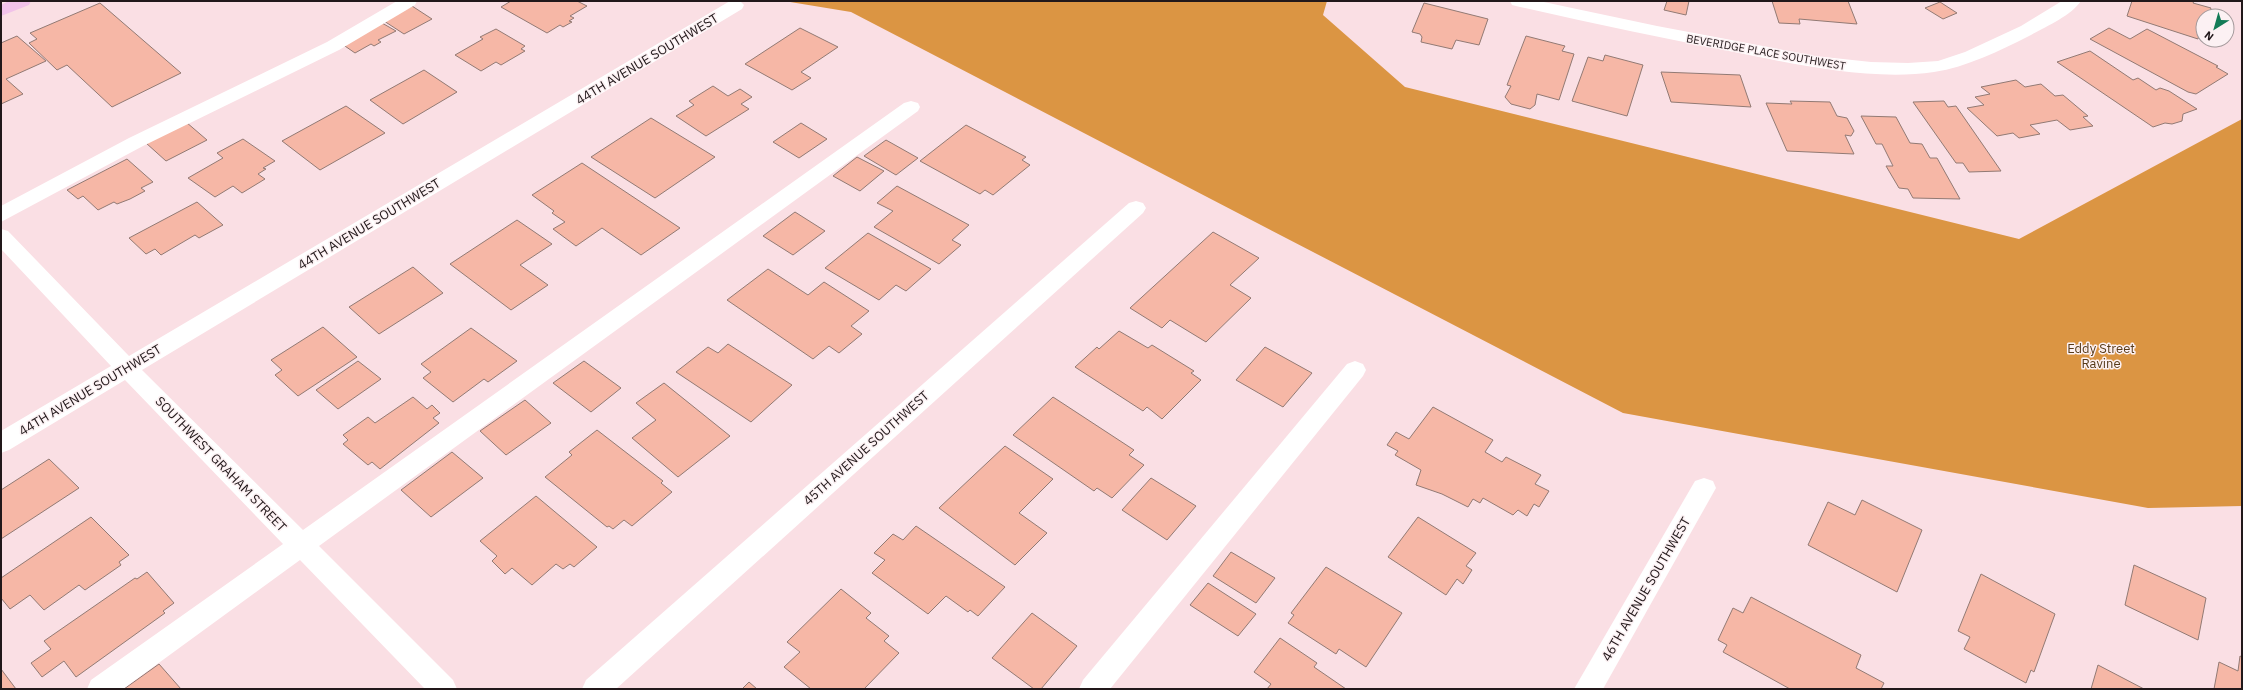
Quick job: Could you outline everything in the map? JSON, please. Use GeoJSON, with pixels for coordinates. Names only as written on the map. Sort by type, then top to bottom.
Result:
{"type":"FeatureCollection","features":[{"type":"Feature","properties":{"kind":"main road"},"geometry":{"type":"LineString","coordinates":[[1,11],[23,1]]}},
{"type":"Feature","properties":{"kind":"street"},"geometry":{"type":"LineString","coordinates":[[1,215],[136,142],[333,46],[409,1]]}},
{"type":"Feature","properties":{"kind":"street","name":"BEVERIDGE PLACE SOUTHWEST"},"geometry":{"type":"LineString","coordinates":[[1518,1],[1608,22],[1810,62],[1858,68],[1937,66],[1971,56],[2058,13],[2074,1]]}},
{"type":"Feature","properties":{"kind":"street","name":"44TH AVENUE SOUTHWEST"},"geometry":{"type":"LineString","coordinates":[[1,443],[736,5]]}},
{"type":"Feature","properties":{"kind":"street"},"geometry":{"type":"LineString","coordinates":[[102,689],[911,107]]}},
{"type":"Feature","properties":{"kind":"street","name":"45TH AVENUE SOUTHWEST"},"geometry":{"type":"LineString","coordinates":[[596,689],[1136,208]]}},
{"type":"Feature","properties":{"kind":"street","name":"SOUTHWEST GRAHAM STREET"},"geometry":{"type":"LineString","coordinates":[[1,236],[127,368],[442,689]]}},
{"type":"Feature","properties":{"kind":"street"},"geometry":{"type":"LineString","coordinates":[[1093,689],[1355,370]]}},
{"type":"Feature","properties":{"kind":"street","name":"46TH AVENUE SOUTHWEST"},"geometry":{"type":"LineString","coordinates":[[1588,689],[1704,488]]}},
{"type":"Feature","properties":{"kind":"green space","name":"Eddy Street Ravine"},"geometry":{"type":"Polygon","coordinates":[[[784,1],[1327,1],[1323,15],[1405,87],[2019,239],[2242,119],[2242,506],[2148,508],[1623,413],[851,12],[784,1]]]}},
{"type":"Feature","properties":{"kind":"building"},"geometry":{"type":"Polygon","coordinates":[[[511,1],[577,1],[587,6],[570,16],[574,18],[569,21],[572,22],[563,27],[560,25],[547,33],[501,7],[511,1]]]}},
{"type":"Feature","properties":{"kind":"building"},"geometry":{"type":"Polygon","coordinates":[[[1667,1],[1689,1],[1686,15],[1664,10],[1667,1]]]}},
{"type":"Feature","properties":{"kind":"building"},"geometry":{"type":"Polygon","coordinates":[[[1772,1],[1848,1],[1857,24],[1799,19],[1800,24],[1779,23],[1772,1]]]}},
{"type":"Feature","properties":{"kind":"building"},"geometry":{"type":"Polygon","coordinates":[[[2132,1],[2194,1],[2193,3],[2211,8],[2195,8],[2195,38],[2127,16],[2132,1]]]}},
{"type":"Feature","properties":{"kind":"building"},"geometry":{"type":"Polygon","coordinates":[[[1940,2],[1957,13],[1943,19],[1925,8],[1940,2]]]}},
{"type":"Feature","properties":{"kind":"building"},"geometry":{"type":"Polygon","coordinates":[[[100,3],[181,73],[112,107],[67,65],[57,70],[29,43],[37,39],[30,33],[100,3]]]}},
{"type":"Feature","properties":{"kind":"building"},"geometry":{"type":"Polygon","coordinates":[[[1424,3],[1488,19],[1479,45],[1456,40],[1452,49],[1421,42],[1422,37],[1420,34],[1412,32],[1424,3]]]}},
{"type":"Feature","properties":{"kind":"building"},"geometry":{"type":"Polygon","coordinates":[[[412,6],[432,19],[404,34],[384,21],[412,6]]]}},
{"type":"Feature","properties":{"kind":"building"},"geometry":{"type":"Polygon","coordinates":[[[382,23],[396,31],[378,40],[381,42],[374,46],[371,44],[355,53],[342,44],[382,23]]]}},
{"type":"Feature","properties":{"kind":"building"},"geometry":{"type":"Polygon","coordinates":[[[800,28],[838,47],[801,72],[811,78],[792,90],[745,64],[800,28]]]}},
{"type":"Feature","properties":{"kind":"building"},"geometry":{"type":"Polygon","coordinates":[[[2109,28],[2130,39],[2147,29],[2218,66],[2216,67],[2228,74],[2196,94],[2188,92],[2090,39],[2109,28]]]}},
{"type":"Feature","properties":{"kind":"building"},"geometry":{"type":"Polygon","coordinates":[[[496,29],[525,46],[521,49],[525,51],[501,65],[496,62],[481,71],[455,55],[483,39],[480,37],[496,29]]]}},
{"type":"Feature","properties":{"kind":"building"},"geometry":{"type":"Polygon","coordinates":[[[17,36],[46,61],[6,79],[23,94],[1,104],[1,43],[17,36]]]}},
{"type":"Feature","properties":{"kind":"building"},"geometry":{"type":"Polygon","coordinates":[[[1526,36],[1565,46],[1562,51],[1574,54],[1559,100],[1537,94],[1535,105],[1530,109],[1511,104],[1505,97],[1511,86],[1507,85],[1526,36]]]}},
{"type":"Feature","properties":{"kind":"building"},"geometry":{"type":"Polygon","coordinates":[[[2090,51],[2133,80],[2138,78],[2156,90],[2160,88],[2169,91],[2197,109],[2183,114],[2182,121],[2172,124],[2165,123],[2153,127],[2057,62],[2090,51]]]}},
{"type":"Feature","properties":{"kind":"building"},"geometry":{"type":"Polygon","coordinates":[[[1605,55],[1643,65],[1627,116],[1572,101],[1588,57],[1603,61],[1605,55]]]}},
{"type":"Feature","properties":{"kind":"building"},"geometry":{"type":"Polygon","coordinates":[[[424,70],[457,92],[403,124],[370,100],[424,70]]]}},
{"type":"Feature","properties":{"kind":"building"},"geometry":{"type":"Polygon","coordinates":[[[1661,72],[1740,75],[1751,107],[1671,102],[1661,72]]]}},
{"type":"Feature","properties":{"kind":"building"},"geometry":{"type":"Polygon","coordinates":[[[2016,80],[2025,87],[2041,84],[2055,96],[2063,95],[2088,116],[2083,117],[2093,126],[2070,130],[2057,120],[2030,125],[2040,134],[2019,138],[2013,133],[1997,136],[1967,108],[1984,105],[1975,97],[1990,94],[1981,87],[2016,80]]]}},
{"type":"Feature","properties":{"kind":"building"},"geometry":{"type":"Polygon","coordinates":[[[713,86],[728,96],[740,89],[752,97],[741,104],[749,109],[706,136],[676,116],[694,105],[689,101],[713,86]]]}},
{"type":"Feature","properties":{"kind":"building"},"geometry":{"type":"Polygon","coordinates":[[[1790,101],[1830,102],[1837,116],[1847,118],[1854,131],[1851,136],[1845,135],[1854,154],[1787,151],[1766,103],[1792,104],[1790,101]]]}},
{"type":"Feature","properties":{"kind":"building"},"geometry":{"type":"Polygon","coordinates":[[[1944,101],[1948,107],[1956,106],[2001,171],[1969,172],[1963,163],[1956,163],[1913,102],[1944,101]]]}},
{"type":"Feature","properties":{"kind":"building"},"geometry":{"type":"Polygon","coordinates":[[[346,106],[385,133],[320,170],[282,141],[346,106]]]}},
{"type":"Feature","properties":{"kind":"building"},"geometry":{"type":"Polygon","coordinates":[[[1861,116],[1896,117],[1910,143],[1922,144],[1930,158],[1937,158],[1960,199],[1913,198],[1908,189],[1899,188],[1886,166],[1893,166],[1882,144],[1876,144],[1861,116]]]}},
{"type":"Feature","properties":{"kind":"building"},"geometry":{"type":"Polygon","coordinates":[[[651,118],[715,157],[655,198],[591,157],[651,118]]]}},
{"type":"Feature","properties":{"kind":"building"},"geometry":{"type":"Polygon","coordinates":[[[186,122],[207,140],[166,161],[146,143],[186,122]]]}},
{"type":"Feature","properties":{"kind":"building"},"geometry":{"type":"Polygon","coordinates":[[[801,123],[827,139],[799,158],[773,142],[801,123]]]}},
{"type":"Feature","properties":{"kind":"building"},"geometry":{"type":"Polygon","coordinates":[[[966,125],[1026,157],[1022,160],[1030,165],[993,195],[985,190],[980,194],[920,161],[966,125]]]}},
{"type":"Feature","properties":{"kind":"building"},"geometry":{"type":"Polygon","coordinates":[[[243,139],[275,161],[263,168],[266,169],[258,174],[265,179],[242,193],[233,186],[215,197],[188,178],[223,158],[217,153],[243,139]]]}},
{"type":"Feature","properties":{"kind":"building"},"geometry":{"type":"Polygon","coordinates":[[[886,140],[918,158],[896,175],[864,156],[886,140]]]}},
{"type":"Feature","properties":{"kind":"building"},"geometry":{"type":"Polygon","coordinates":[[[857,157],[884,171],[860,191],[833,176],[857,157]]]}},
{"type":"Feature","properties":{"kind":"building"},"geometry":{"type":"Polygon","coordinates":[[[127,159],[153,182],[141,188],[145,191],[130,199],[117,204],[114,202],[98,210],[83,196],[78,199],[67,190],[127,159]]]}},
{"type":"Feature","properties":{"kind":"building"},"geometry":{"type":"Polygon","coordinates":[[[582,163],[680,228],[641,255],[602,228],[576,246],[553,229],[565,222],[552,213],[554,211],[532,195],[582,163]]]}},
{"type":"Feature","properties":{"kind":"building"},"geometry":{"type":"Polygon","coordinates":[[[897,186],[969,225],[952,240],[961,245],[939,264],[874,227],[893,211],[877,203],[897,186]]]}},
{"type":"Feature","properties":{"kind":"building"},"geometry":{"type":"Polygon","coordinates":[[[197,202],[223,225],[199,238],[195,235],[161,255],[155,249],[146,254],[129,238],[197,202]]]}},
{"type":"Feature","properties":{"kind":"building"},"geometry":{"type":"Polygon","coordinates":[[[795,212],[825,231],[793,255],[763,236],[795,212]]]}},
{"type":"Feature","properties":{"kind":"building"},"geometry":{"type":"Polygon","coordinates":[[[517,220],[552,244],[520,265],[548,285],[511,310],[450,264],[517,220]]]}},
{"type":"Feature","properties":{"kind":"building"},"geometry":{"type":"Polygon","coordinates":[[[1213,232],[1259,258],[1230,285],[1251,298],[1206,342],[1170,320],[1162,328],[1130,308],[1213,232]]]}},
{"type":"Feature","properties":{"kind":"building"},"geometry":{"type":"Polygon","coordinates":[[[868,233],[931,269],[906,291],[896,285],[879,300],[825,268],[868,233]]]}},
{"type":"Feature","properties":{"kind":"building"},"geometry":{"type":"Polygon","coordinates":[[[413,267],[443,293],[379,334],[349,307],[413,267]]]}},
{"type":"Feature","properties":{"kind":"building"},"geometry":{"type":"Polygon","coordinates":[[[768,269],[808,295],[824,282],[869,311],[851,326],[862,334],[839,353],[829,346],[813,359],[727,300],[768,269]]]}},
{"type":"Feature","properties":{"kind":"building"},"geometry":{"type":"Polygon","coordinates":[[[323,327],[357,357],[298,396],[275,375],[282,370],[271,360],[323,327]]]}},
{"type":"Feature","properties":{"kind":"building"},"geometry":{"type":"Polygon","coordinates":[[[471,328],[517,361],[488,382],[484,379],[453,402],[423,378],[431,372],[421,364],[471,328]]]}},
{"type":"Feature","properties":{"kind":"building"},"geometry":{"type":"Polygon","coordinates":[[[1119,331],[1148,348],[1152,345],[1194,371],[1191,373],[1201,380],[1162,419],[1147,407],[1143,411],[1075,367],[1097,347],[1099,349],[1119,331]]]}},
{"type":"Feature","properties":{"kind":"building"},"geometry":{"type":"Polygon","coordinates":[[[728,344],[792,385],[751,422],[676,372],[708,347],[718,353],[728,344]]]}},
{"type":"Feature","properties":{"kind":"building"},"geometry":{"type":"Polygon","coordinates":[[[1265,347],[1312,373],[1283,407],[1236,380],[1265,347]]]}},
{"type":"Feature","properties":{"kind":"building"},"geometry":{"type":"Polygon","coordinates":[[[358,361],[381,379],[338,409],[316,390],[358,361]]]}},
{"type":"Feature","properties":{"kind":"building"},"geometry":{"type":"Polygon","coordinates":[[[584,361],[621,388],[591,412],[553,383],[584,361]]]}},
{"type":"Feature","properties":{"kind":"building"},"geometry":{"type":"Polygon","coordinates":[[[664,383],[730,436],[678,477],[632,438],[656,420],[636,403],[664,383]]]}},
{"type":"Feature","properties":{"kind":"building"},"geometry":{"type":"Polygon","coordinates":[[[413,397],[427,409],[432,405],[440,413],[433,418],[439,423],[380,469],[372,462],[368,465],[343,444],[348,440],[343,435],[368,417],[375,423],[413,397]]]}},
{"type":"Feature","properties":{"kind":"building"},"geometry":{"type":"Polygon","coordinates":[[[1053,397],[1134,450],[1129,455],[1144,465],[1112,498],[1097,488],[1094,491],[1013,435],[1053,397]]]}},
{"type":"Feature","properties":{"kind":"building"},"geometry":{"type":"Polygon","coordinates":[[[525,400],[551,423],[506,455],[480,431],[525,400]]]}},
{"type":"Feature","properties":{"kind":"building"},"geometry":{"type":"Polygon","coordinates":[[[1433,407],[1493,440],[1485,452],[1502,462],[1506,457],[1541,475],[1535,484],[1549,491],[1539,507],[1534,504],[1527,516],[1518,510],[1513,515],[1483,498],[1480,503],[1473,499],[1468,507],[1442,494],[1416,485],[1421,470],[1395,455],[1398,451],[1387,445],[1396,432],[1409,439],[1433,407]]]}},
{"type":"Feature","properties":{"kind":"building"},"geometry":{"type":"Polygon","coordinates":[[[597,430],[663,481],[661,483],[672,492],[632,526],[624,520],[613,529],[609,526],[607,527],[545,477],[572,455],[569,452],[597,430]]]}},
{"type":"Feature","properties":{"kind":"building"},"geometry":{"type":"Polygon","coordinates":[[[1005,446],[1053,479],[1019,513],[1047,533],[1015,565],[939,508],[1005,446]]]}},
{"type":"Feature","properties":{"kind":"building"},"geometry":{"type":"Polygon","coordinates":[[[452,452],[483,478],[431,517],[401,490],[452,452]]]}},
{"type":"Feature","properties":{"kind":"building"},"geometry":{"type":"Polygon","coordinates":[[[49,459],[79,488],[1,539],[1,490],[49,459]]]}},
{"type":"Feature","properties":{"kind":"building"},"geometry":{"type":"Polygon","coordinates":[[[1151,478],[1196,506],[1167,540],[1122,510],[1151,478]]]}},
{"type":"Feature","properties":{"kind":"building"},"geometry":{"type":"Polygon","coordinates":[[[536,496],[597,547],[574,567],[570,564],[563,569],[556,564],[532,585],[512,568],[505,574],[492,561],[497,556],[480,541],[536,496]]]}},
{"type":"Feature","properties":{"kind":"building"},"geometry":{"type":"Polygon","coordinates":[[[1862,500],[1922,530],[1897,592],[1808,545],[1828,502],[1855,515],[1862,500]]]}},
{"type":"Feature","properties":{"kind":"building"},"geometry":{"type":"Polygon","coordinates":[[[91,517],[129,555],[119,562],[121,565],[85,590],[79,585],[44,610],[30,595],[10,609],[1,598],[1,578],[91,517]]]}},
{"type":"Feature","properties":{"kind":"building"},"geometry":{"type":"Polygon","coordinates":[[[1418,517],[1476,553],[1466,566],[1472,570],[1463,584],[1457,579],[1446,595],[1388,557],[1418,517]]]}},
{"type":"Feature","properties":{"kind":"building"},"geometry":{"type":"Polygon","coordinates":[[[916,526],[1005,587],[978,616],[970,610],[968,612],[946,596],[928,614],[872,573],[885,560],[874,553],[893,534],[903,540],[916,526]]]}},
{"type":"Feature","properties":{"kind":"building"},"geometry":{"type":"Polygon","coordinates":[[[1231,552],[1275,578],[1256,603],[1213,576],[1231,552]]]}},
{"type":"Feature","properties":{"kind":"building"},"geometry":{"type":"Polygon","coordinates":[[[2134,565],[2206,598],[2198,640],[2125,605],[2134,565]]]}},
{"type":"Feature","properties":{"kind":"building"},"geometry":{"type":"Polygon","coordinates":[[[1326,567],[1402,613],[1366,667],[1339,649],[1336,654],[1288,623],[1294,615],[1291,613],[1326,567]]]}},
{"type":"Feature","properties":{"kind":"building"},"geometry":{"type":"Polygon","coordinates":[[[147,572],[174,603],[163,611],[165,613],[76,677],[64,661],[42,677],[31,663],[51,649],[44,641],[135,578],[137,579],[147,572]]]}},
{"type":"Feature","properties":{"kind":"building"},"geometry":{"type":"Polygon","coordinates":[[[1981,574],[2055,614],[2034,672],[2031,670],[2026,683],[1964,649],[1970,637],[1958,631],[1981,574]]]}},
{"type":"Feature","properties":{"kind":"building"},"geometry":{"type":"Polygon","coordinates":[[[1208,583],[1256,614],[1238,636],[1190,605],[1208,583]]]}},
{"type":"Feature","properties":{"kind":"building"},"geometry":{"type":"Polygon","coordinates":[[[841,589],[871,613],[866,618],[889,636],[884,641],[899,653],[864,689],[811,689],[784,667],[800,652],[787,642],[841,589]]]}},
{"type":"Feature","properties":{"kind":"building"},"geometry":{"type":"Polygon","coordinates":[[[1751,597],[1861,655],[1856,668],[1884,683],[1881,689],[1790,689],[1723,652],[1727,645],[1718,640],[1733,608],[1743,613],[1751,597]]]}},
{"type":"Feature","properties":{"kind":"building"},"geometry":{"type":"Polygon","coordinates":[[[1032,613],[1077,646],[1041,689],[1034,689],[992,658],[1032,613]]]}},
{"type":"Feature","properties":{"kind":"building"},"geometry":{"type":"Polygon","coordinates":[[[1280,638],[1317,663],[1314,667],[1346,689],[1267,689],[1271,684],[1254,672],[1280,638]]]}},
{"type":"Feature","properties":{"kind":"building"},"geometry":{"type":"Polygon","coordinates":[[[2240,656],[2242,657],[2242,689],[2214,689],[2219,662],[2238,671],[2240,656]]]}},
{"type":"Feature","properties":{"kind":"building"},"geometry":{"type":"Polygon","coordinates":[[[159,664],[181,689],[124,689],[159,664]]]}},
{"type":"Feature","properties":{"kind":"building"},"geometry":{"type":"Polygon","coordinates":[[[2098,665],[2144,689],[2091,689],[2098,665]]]}},
{"type":"Feature","properties":{"kind":"building"},"geometry":{"type":"Polygon","coordinates":[[[1,669],[16,689],[1,689],[1,669]]]}},
{"type":"Feature","properties":{"kind":"building"},"geometry":{"type":"Polygon","coordinates":[[[749,682],[757,689],[742,689],[749,682]]]}}]}
